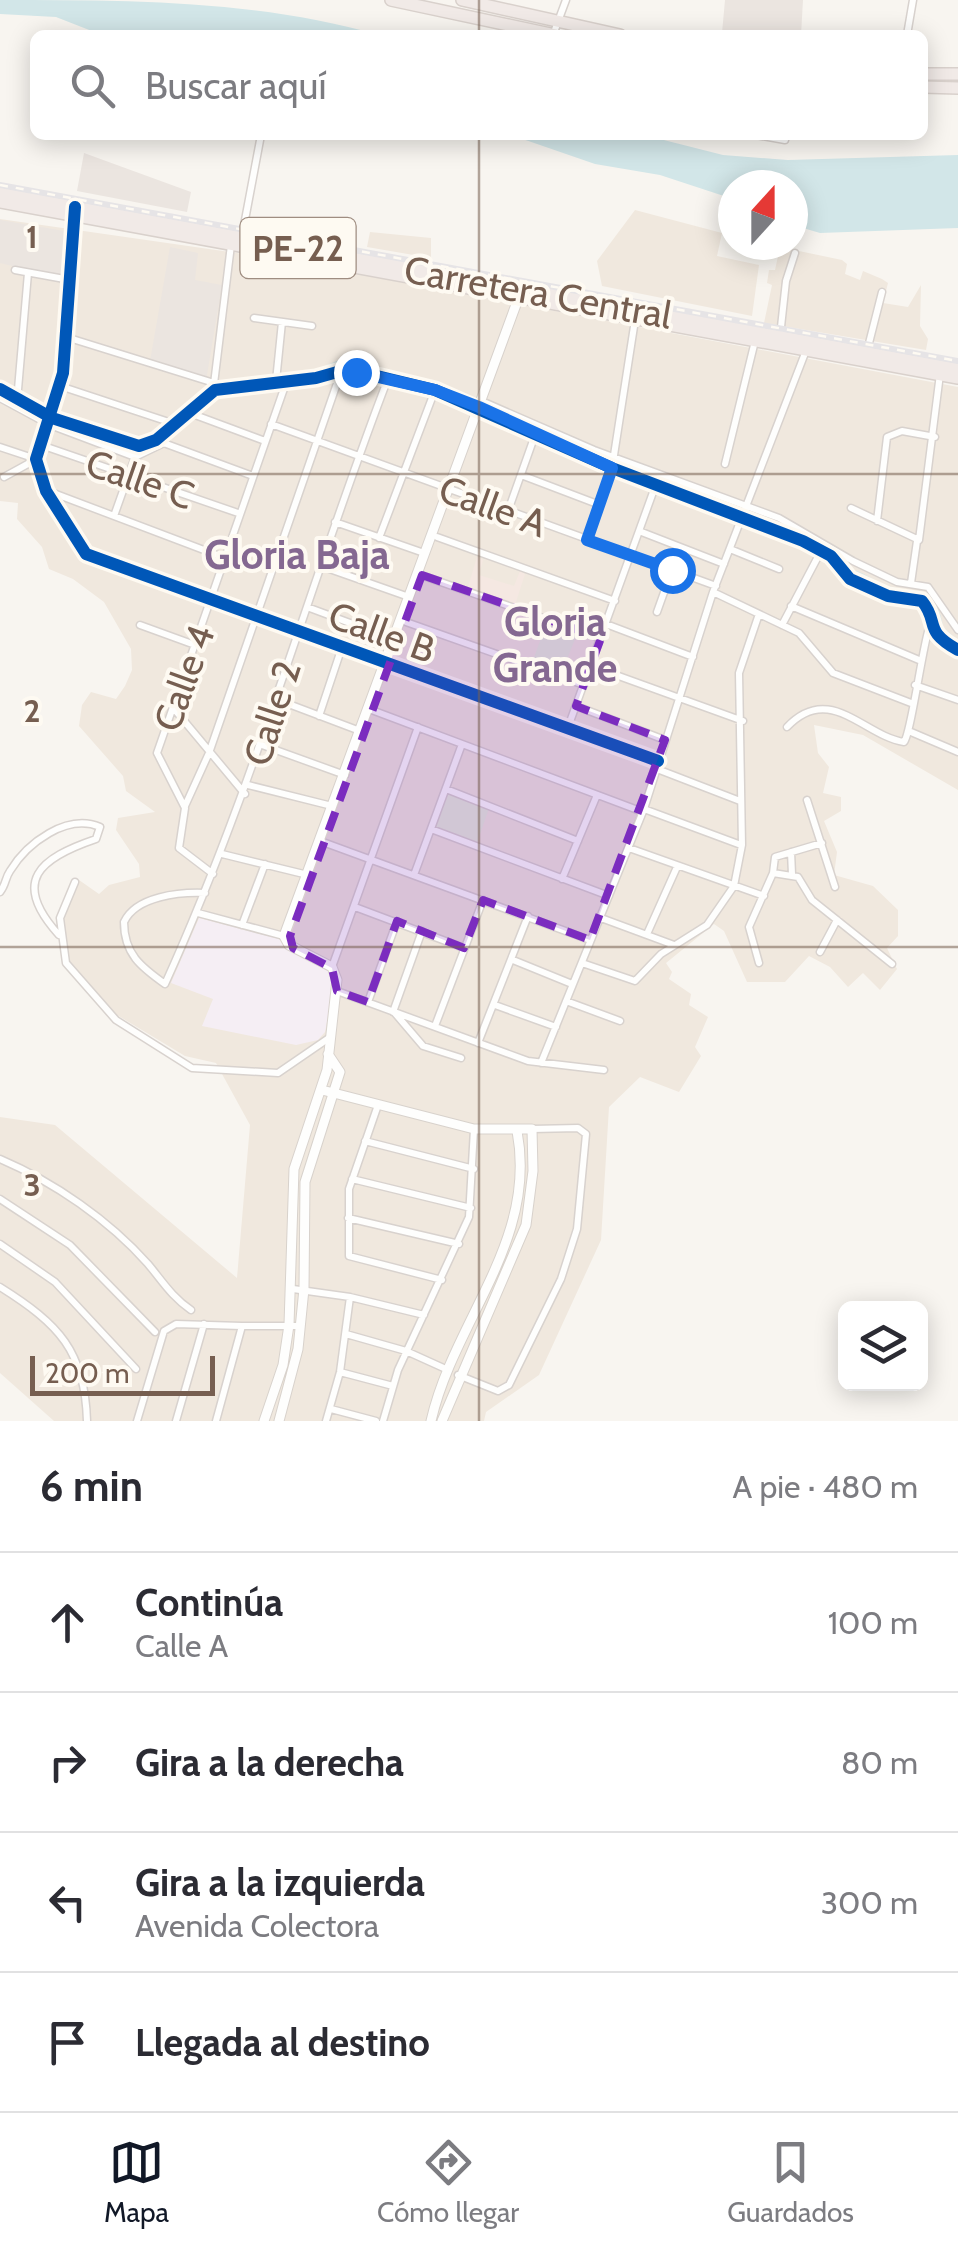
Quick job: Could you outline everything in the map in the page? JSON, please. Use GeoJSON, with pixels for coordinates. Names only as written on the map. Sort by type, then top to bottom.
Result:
{"type":"FeatureCollection","features":[{"type":"Feature","properties":{"kind":"highway"},"geometry":{"type":"LineString","coordinates":[[391,0],[530,30]]}},
{"type":"Feature","properties":{"kind":"highway"},"geometry":{"type":"LineString","coordinates":[[462,0],[599,30]]}},
{"type":"Feature","properties":{"kind":"highway"},"geometry":{"type":"LineString","coordinates":[[928,74],[958,74]]}},
{"type":"Feature","properties":{"kind":"highway"},"geometry":{"type":"LineString","coordinates":[[928,88],[958,88]]}},
{"type":"Feature","properties":{"kind":"highway","name":"Carretera Central"},"geometry":{"type":"LineString","coordinates":[[0,193],[75,211],[523,294],[780,336],[808,346],[941,371],[958,369]]}},
{"type":"Feature","properties":{"kind":"highway","name":"Carretera Central"},"geometry":{"type":"LineString","coordinates":[[0,202],[75,211]]}},
{"type":"Feature","properties":{"kind":"highway","name":"Carretera Central"},"geometry":{"type":"LineString","coordinates":[[523,294],[755,342],[867,353],[958,378]]}},
{"type":"Feature","properties":{"kind":"street"},"geometry":{"type":"LineString","coordinates":[[555,30],[566,0]]}},
{"type":"Feature","properties":{"kind":"street"},"geometry":{"type":"LineString","coordinates":[[908,30],[912,0]]}},
{"type":"Feature","properties":{"kind":"street"},"geometry":{"type":"LineString","coordinates":[[114,516],[136,457],[160,441],[214,386],[236,241],[260,140]]}},
{"type":"Feature","properties":{"kind":"street"},"geometry":{"type":"LineString","coordinates":[[75,211],[60,386],[36,460],[46,491],[224,558]]}},
{"type":"Feature","properties":{"kind":"street"},"geometry":{"type":"LineString","coordinates":[[780,336],[792,260]]}},
{"type":"Feature","properties":{"kind":"street"},"geometry":{"type":"LineString","coordinates":[[15,270],[70,280]]}},
{"type":"Feature","properties":{"kind":"street"},"geometry":{"type":"LineString","coordinates":[[17,402],[28,272]]}},
{"type":"Feature","properties":{"kind":"street"},"geometry":{"type":"LineString","coordinates":[[867,353],[882,292]]}},
{"type":"Feature","properties":{"kind":"street"},"geometry":{"type":"LineString","coordinates":[[286,940],[406,622],[425,554],[523,294]]}},
{"type":"Feature","properties":{"kind":"street"},"geometry":{"type":"LineString","coordinates":[[254,318],[312,326]]}},
{"type":"Feature","properties":{"kind":"street"},"geometry":{"type":"LineString","coordinates":[[587,540],[612,468],[635,320]]}},
{"type":"Feature","properties":{"kind":"street"},"geometry":{"type":"LineString","coordinates":[[276,382],[282,322]]}},
{"type":"Feature","properties":{"kind":"street"},"geometry":{"type":"LineString","coordinates":[[66,337],[214,386],[276,382],[342,369],[435,390],[779,518],[898,582],[928,587],[958,630]]}},
{"type":"Feature","properties":{"kind":"street"},"geometry":{"type":"LineString","coordinates":[[724,464],[755,342]]}},
{"type":"Feature","properties":{"kind":"street"},"geometry":{"type":"LineString","coordinates":[[541,1063],[629,848],[714,589],[808,346]]}},
{"type":"Feature","properties":{"kind":"street"},"geometry":{"type":"LineString","coordinates":[[213,874],[180,848],[185,808],[209,753],[342,369]]}},
{"type":"Feature","properties":{"kind":"street"},"geometry":{"type":"LineString","coordinates":[[912,583],[935,437],[941,371]]}},
{"type":"Feature","properties":{"kind":"street","name":"Calle 4"},"geometry":{"type":"LineString","coordinates":[[185,808],[157,758],[159,749],[287,380]]}},
{"type":"Feature","properties":{"kind":"street","name":"Calle 2"},"geometry":{"type":"LineString","coordinates":[[205,894],[182,892],[138,906],[124,922],[126,946],[134,960],[166,984],[198,913],[222,854],[262,746],[386,381]]}},
{"type":"Feature","properties":{"kind":"street"},"geometry":{"type":"LineString","coordinates":[[60,386],[174,424]]}},
{"type":"Feature","properties":{"kind":"street"},"geometry":{"type":"LineString","coordinates":[[0,389],[51,422],[136,457]]}},
{"type":"Feature","properties":{"kind":"street"},"geometry":{"type":"LineString","coordinates":[[380,538],[435,390]]}},
{"type":"Feature","properties":{"kind":"street"},"geometry":{"type":"LineString","coordinates":[[0,398],[17,402]]}},
{"type":"Feature","properties":{"kind":"street"},"geometry":{"type":"LineString","coordinates":[[483,407],[535,436],[612,468],[822,550],[838,551]]}},
{"type":"Feature","properties":{"kind":"street"},"geometry":{"type":"LineString","coordinates":[[187,412],[265,441]]}},
{"type":"Feature","properties":{"kind":"street"},"geometry":{"type":"LineString","coordinates":[[51,422],[129,445],[160,441],[253,476]]}},
{"type":"Feature","properties":{"kind":"street","name":"Calle A"},"geometry":{"type":"LineString","coordinates":[[271,424],[672,570],[808,640],[833,673],[911,703]]}},
{"type":"Feature","properties":{"kind":"street"},"geometry":{"type":"LineString","coordinates":[[877,521],[887,437],[902,431],[935,437]]}},
{"type":"Feature","properties":{"kind":"street"},"geometry":{"type":"LineString","coordinates":[[508,511],[535,436]]}},
{"type":"Feature","properties":{"kind":"street"},"geometry":{"type":"LineString","coordinates":[[0,446],[36,460]]}},
{"type":"Feature","properties":{"kind":"street","name":"Calle C"},"geometry":{"type":"LineString","coordinates":[[41,446],[239,514]]}},
{"type":"Feature","properties":{"kind":"street"},"geometry":{"type":"LineString","coordinates":[[4,478],[36,460]]}},
{"type":"Feature","properties":{"kind":"street"},"geometry":{"type":"LineString","coordinates":[[521,475],[600,505]]}},
{"type":"Feature","properties":{"kind":"street"},"geometry":{"type":"LineString","coordinates":[[567,730],[656,484]]}},
{"type":"Feature","properties":{"kind":"street"},"geometry":{"type":"LineString","coordinates":[[387,666],[452,490]]}},
{"type":"Feature","properties":{"kind":"street","name":"Calle B"},"geometry":{"type":"LineString","coordinates":[[46,491],[86,554],[567,730],[740,801]]}},
{"type":"Feature","properties":{"kind":"street"},"geometry":{"type":"LineString","coordinates":[[851,508],[917,541]]}},
{"type":"Feature","properties":{"kind":"street"},"geometry":{"type":"LineString","coordinates":[[335,522],[425,554]]}},
{"type":"Feature","properties":{"kind":"street"},"geometry":{"type":"LineString","coordinates":[[639,532],[724,564]]}},
{"type":"Feature","properties":{"kind":"street"},"geometry":{"type":"LineString","coordinates":[[437,537],[615,601]]}},
{"type":"Feature","properties":{"kind":"street"},"geometry":{"type":"LineString","coordinates":[[730,549],[779,569]]}},
{"type":"Feature","properties":{"kind":"street"},"geometry":{"type":"LineString","coordinates":[[782,625],[822,550]]}},
{"type":"Feature","properties":{"kind":"street"},"geometry":{"type":"LineString","coordinates":[[786,728],[795,718],[822,711],[859,718],[899,742],[904,742],[910,732],[914,685],[930,626],[928,608],[922,601],[888,596],[850,579],[822,550]]}},
{"type":"Feature","properties":{"kind":"street"},"geometry":{"type":"LineString","coordinates":[[321,566],[410,597]]}},
{"type":"Feature","properties":{"kind":"street"},"geometry":{"type":"LineString","coordinates":[[657,612],[672,570]]}},
{"type":"Feature","properties":{"kind":"street"},"geometry":{"type":"LineString","coordinates":[[420,575],[601,638]]}},
{"type":"Feature","properties":{"kind":"street"},"geometry":{"type":"LineString","coordinates":[[792,606],[919,660]]}},
{"type":"Feature","properties":{"kind":"street"},"geometry":{"type":"LineString","coordinates":[[308,607],[394,640]]}},
{"type":"Feature","properties":{"kind":"street"},"geometry":{"type":"LineString","coordinates":[[582,963],[636,982],[660,954],[707,925],[734,886],[742,845],[743,721],[739,673],[759,614]]}},
{"type":"Feature","properties":{"kind":"street"},"geometry":{"type":"LineString","coordinates":[[406,622],[584,686]]}},
{"type":"Feature","properties":{"kind":"street"},"geometry":{"type":"LineString","coordinates":[[606,624],[694,657]]}},
{"type":"Feature","properties":{"kind":"street"},"geometry":{"type":"LineString","coordinates":[[140,625],[196,646]]}},
{"type":"Feature","properties":{"kind":"street"},"geometry":{"type":"LineString","coordinates":[[930,626],[940,640],[958,650]]}},
{"type":"Feature","properties":{"kind":"street"},"geometry":{"type":"LineString","coordinates":[[319,716],[342,650]]}},
{"type":"Feature","properties":{"kind":"street"},"geometry":{"type":"LineString","coordinates":[[591,666],[743,721]]}},
{"type":"Feature","properties":{"kind":"street"},"geometry":{"type":"LineString","coordinates":[[914,685],[958,700]]}},
{"type":"Feature","properties":{"kind":"street"},"geometry":{"type":"LineString","coordinates":[[278,700],[361,731]]}},
{"type":"Feature","properties":{"kind":"street"},"geometry":{"type":"LineString","coordinates":[[576,706],[665,740]]}},
{"type":"Feature","properties":{"kind":"street"},"geometry":{"type":"LineString","coordinates":[[174,709],[209,753],[246,789],[333,806]]}},
{"type":"Feature","properties":{"kind":"street"},"geometry":{"type":"LineString","coordinates":[[371,710],[742,845]]}},
{"type":"Feature","properties":{"kind":"street"},"geometry":{"type":"LineString","coordinates":[[322,841],[371,710]]}},
{"type":"Feature","properties":{"kind":"street"},"geometry":{"type":"LineString","coordinates":[[298,1289],[290,1206],[294,1169],[322,1090],[337,991],[332,967],[418,728]]}},
{"type":"Feature","properties":{"kind":"street"},"geometry":{"type":"LineString","coordinates":[[910,732],[958,752]]}},
{"type":"Feature","properties":{"kind":"street"},"geometry":{"type":"LineString","coordinates":[[414,876],[462,744]]}},
{"type":"Feature","properties":{"kind":"street"},"geometry":{"type":"LineString","coordinates":[[262,746],[345,775]]}},
{"type":"Feature","properties":{"kind":"street"},"geometry":{"type":"LineString","coordinates":[[446,789],[578,841]]}},
{"type":"Feature","properties":{"kind":"street"},"geometry":{"type":"LineString","coordinates":[[562,878],[597,794]]}},
{"type":"Feature","properties":{"kind":"street"},"geometry":{"type":"LineString","coordinates":[[807,800],[836,888]]}},
{"type":"Feature","properties":{"kind":"street"},"geometry":{"type":"LineString","coordinates":[[0,892],[10,871],[47,834],[62,826],[91,824],[100,828],[96,839],[53,854],[38,876],[38,910],[60,936]]}},
{"type":"Feature","properties":{"kind":"street"},"geometry":{"type":"LineString","coordinates":[[431,829],[609,896]]}},
{"type":"Feature","properties":{"kind":"street"},"geometry":{"type":"LineString","coordinates":[[322,841],[590,940]]}},
{"type":"Feature","properties":{"kind":"street"},"geometry":{"type":"LineString","coordinates":[[759,963],[749,927],[773,873],[775,858],[822,843]]}},
{"type":"Feature","properties":{"kind":"street"},"geometry":{"type":"LineString","coordinates":[[629,848],[764,896]]}},
{"type":"Feature","properties":{"kind":"street"},"geometry":{"type":"LineString","coordinates":[[791,852],[792,874],[812,900],[892,964]]}},
{"type":"Feature","properties":{"kind":"street"},"geometry":{"type":"LineString","coordinates":[[222,854],[310,875]]}},
{"type":"Feature","properties":{"kind":"street"},"geometry":{"type":"LineString","coordinates":[[242,925],[266,864]]}},
{"type":"Feature","properties":{"kind":"street"},"geometry":{"type":"LineString","coordinates":[[646,935],[677,867]]}},
{"type":"Feature","properties":{"kind":"street"},"geometry":{"type":"LineString","coordinates":[[773,873],[792,874]]}},
{"type":"Feature","properties":{"kind":"street"},"geometry":{"type":"LineString","coordinates":[[75,882],[63,902],[60,936],[66,963],[116,1020],[192,1068],[278,1073],[329,1038]]}},
{"type":"Feature","properties":{"kind":"street"},"geometry":{"type":"LineString","coordinates":[[434,1026],[483,900]]}},
{"type":"Feature","properties":{"kind":"street"},"geometry":{"type":"LineString","coordinates":[[355,907],[464,948]]}},
{"type":"Feature","properties":{"kind":"street"},"geometry":{"type":"LineString","coordinates":[[198,913],[286,940],[332,967]]}},
{"type":"Feature","properties":{"kind":"street"},"geometry":{"type":"LineString","coordinates":[[478,1044],[528,916]]}},
{"type":"Feature","properties":{"kind":"street"},"geometry":{"type":"LineString","coordinates":[[601,918],[675,945]]}},
{"type":"Feature","properties":{"kind":"street"},"geometry":{"type":"LineString","coordinates":[[820,952],[837,920]]}},
{"type":"Feature","properties":{"kind":"street"},"geometry":{"type":"LineString","coordinates":[[368,1002],[397,922]]}},
{"type":"Feature","properties":{"kind":"street"},"geometry":{"type":"LineString","coordinates":[[393,1012],[422,932]]}},
{"type":"Feature","properties":{"kind":"street"},"geometry":{"type":"LineString","coordinates":[[512,960],[572,984]]}},
{"type":"Feature","properties":{"kind":"street"},"geometry":{"type":"LineString","coordinates":[[337,991],[478,1044],[541,1063],[604,1070]]}},
{"type":"Feature","properties":{"kind":"street"},"geometry":{"type":"LineString","coordinates":[[566,1001],[620,1021]]}},
{"type":"Feature","properties":{"kind":"street"},"geometry":{"type":"LineString","coordinates":[[495,1005],[556,1027]]}},
{"type":"Feature","properties":{"kind":"street"},"geometry":{"type":"LineString","coordinates":[[393,1012],[422,1046],[461,1058]]}},
{"type":"Feature","properties":{"kind":"street"},"geometry":{"type":"LineString","coordinates":[[279,1421],[295,1325],[305,1182],[339,1067],[328,1054]]}},
{"type":"Feature","properties":{"kind":"street"},"geometry":{"type":"LineString","coordinates":[[322,1090],[474,1129],[578,1128],[586,1134],[577,1230],[561,1279],[509,1384],[498,1390],[458,1375]]}},
{"type":"Feature","properties":{"kind":"street"},"geometry":{"type":"LineString","coordinates":[[378,1105],[352,1179],[349,1256],[442,1280]]}},
{"type":"Feature","properties":{"kind":"street"},"geometry":{"type":"LineString","coordinates":[[331,1408],[380,1421],[406,1350],[442,1280],[471,1208],[474,1129]]}},
{"type":"Feature","properties":{"kind":"street"},"geometry":{"type":"LineString","coordinates":[[442,1421],[458,1375],[514,1262],[526,1225],[533,1172],[532,1129]]}},
{"type":"Feature","properties":{"kind":"street"},"geometry":{"type":"LineString","coordinates":[[431,1421],[448,1370],[510,1238],[518,1200],[517,1130]]}},
{"type":"Feature","properties":{"kind":"street"},"geometry":{"type":"LineString","coordinates":[[365,1141],[474,1169]]}},
{"type":"Feature","properties":{"kind":"street"},"geometry":{"type":"LineString","coordinates":[[0,1159],[31,1172],[103,1222],[148,1264],[170,1296],[191,1310]]}},
{"type":"Feature","properties":{"kind":"street"},"geometry":{"type":"LineString","coordinates":[[352,1179],[471,1208]]}},
{"type":"Feature","properties":{"kind":"street"},"geometry":{"type":"LineString","coordinates":[[0,1199],[70,1245],[155,1332]]}},
{"type":"Feature","properties":{"kind":"street"},"geometry":{"type":"LineString","coordinates":[[348,1218],[458,1244]]}},
{"type":"Feature","properties":{"kind":"street"},"geometry":{"type":"LineString","coordinates":[[0,1244],[55,1282],[136,1370]]}},
{"type":"Feature","properties":{"kind":"street"},"geometry":{"type":"LineString","coordinates":[[0,1287],[70,1346],[82,1368],[86,1421]]}},
{"type":"Feature","properties":{"kind":"street"},"geometry":{"type":"LineString","coordinates":[[298,1289],[350,1297],[424,1316]]}},
{"type":"Feature","properties":{"kind":"street"},"geometry":{"type":"LineString","coordinates":[[326,1421],[340,1372],[350,1297]]}},
{"type":"Feature","properties":{"kind":"street"},"geometry":{"type":"LineString","coordinates":[[137,1421],[164,1332],[176,1324],[295,1325]]}},
{"type":"Feature","properties":{"kind":"street"},"geometry":{"type":"LineString","coordinates":[[176,1421],[204,1324]]}},
{"type":"Feature","properties":{"kind":"street"},"geometry":{"type":"LineString","coordinates":[[264,1421],[295,1325]]}},
{"type":"Feature","properties":{"kind":"street"},"geometry":{"type":"LineString","coordinates":[[216,1421],[242,1326]]}},
{"type":"Feature","properties":{"kind":"street"},"geometry":{"type":"LineString","coordinates":[[346,1334],[406,1350],[448,1370]]}},
{"type":"Feature","properties":{"kind":"street"},"geometry":{"type":"LineString","coordinates":[[340,1372],[393,1386]]}},
{"type":"Feature","properties":{"kind":"highlighted area"},"geometry":{"type":"Polygon","coordinates":[[[422,575],[601,638],[576,706],[665,740],[590,940],[483,900],[464,948],[397,921],[368,1002],[337,991],[332,968],[293,948],[290,936],[422,575]]]}},
{"type":"Feature","properties":{"kind":"shaded area"},"geometry":{"type":"Polygon","coordinates":[[[0,0],[192,4],[287,15],[360,30],[89,30],[56,17],[0,14],[0,0]]]}},
{"type":"Feature","properties":{"kind":"shaded area"},"geometry":{"type":"Polygon","coordinates":[[[725,0],[803,0],[801,30],[722,30],[725,0]]]}},
{"type":"Feature","properties":{"kind":"shaded area"},"geometry":{"type":"Polygon","coordinates":[[[525,140],[664,140],[723,155],[788,160],[958,155],[958,228],[820,233],[808,229],[808,170],[718,170],[718,194],[660,175],[595,164],[525,140]]]}},
{"type":"Feature","properties":{"kind":"shaded area"},"geometry":{"type":"Polygon","coordinates":[[[84,153],[191,192],[187,212],[77,191],[84,153]]]}},
{"type":"Feature","properties":{"kind":"shaded area"},"geometry":{"type":"Polygon","coordinates":[[[635,210],[718,232],[718,260],[759,265],[752,316],[602,286],[597,261],[635,210]]]}},
{"type":"Feature","properties":{"kind":"shaded area"},"geometry":{"type":"Polygon","coordinates":[[[0,219],[278,259],[958,387],[958,790],[863,735],[814,725],[818,753],[829,767],[823,793],[841,797],[841,811],[824,821],[837,852],[834,875],[873,886],[898,910],[898,936],[887,948],[897,969],[880,990],[863,973],[848,987],[830,967],[809,956],[785,982],[747,982],[724,931],[714,924],[666,963],[672,972],[669,979],[691,994],[689,1005],[708,1017],[695,1047],[701,1056],[679,1092],[640,1077],[609,1107],[601,1240],[539,1375],[486,1412],[484,1421],[54,1421],[0,1373],[0,1117],[55,1125],[237,1278],[250,1125],[216,1063],[185,1056],[117,1015],[63,958],[62,911],[79,880],[99,894],[109,885],[140,877],[139,864],[116,830],[118,818],[155,812],[126,791],[123,776],[79,726],[82,705],[91,692],[116,699],[125,686],[132,670],[131,649],[104,602],[73,579],[49,569],[42,547],[17,519],[18,503],[0,501],[0,219]]]}},
{"type":"Feature","properties":{"kind":"shaded area"},"geometry":{"type":"Polygon","coordinates":[[[0,220],[70,232],[66,279],[0,263],[0,220]]]}},
{"type":"Feature","properties":{"kind":"shaded area"},"geometry":{"type":"Polygon","coordinates":[[[370,232],[431,238],[431,258],[367,247],[370,232]]]}},
{"type":"Feature","properties":{"kind":"shaded area"},"geometry":{"type":"Polygon","coordinates":[[[170,247],[198,253],[195,280],[222,285],[206,381],[150,361],[170,247]]]}},
{"type":"Feature","properties":{"kind":"shaded area"},"geometry":{"type":"Polygon","coordinates":[[[808,253],[842,260],[847,264],[845,274],[860,280],[863,271],[888,283],[883,303],[908,307],[921,285],[920,326],[928,339],[926,350],[764,323],[772,285],[767,283],[769,270],[775,270],[777,260],[808,260],[808,253]]]}},
{"type":"Feature","properties":{"kind":"shaded area"},"geometry":{"type":"Polygon","coordinates":[[[477,557],[483,560],[479,575],[514,586],[520,571],[525,574],[515,605],[468,587],[477,557]]]}},
{"type":"Feature","properties":{"kind":"shaded area"},"geometry":{"type":"Polygon","coordinates":[[[199,918],[283,940],[286,948],[329,970],[335,982],[325,1032],[318,1040],[296,1045],[202,1026],[213,999],[171,983],[199,918]]]}},
{"type":"Feature","properties":{"kind":"green space"},"geometry":{"type":"Polygon","coordinates":[[[547,622],[577,634],[561,674],[532,663],[547,622]]]}},
{"type":"Feature","properties":{"kind":"green space"},"geometry":{"type":"Polygon","coordinates":[[[446,791],[489,808],[477,843],[434,826],[446,791]]]}},
{"type":"Feature","properties":{"kind":"waterway"},"geometry":{"type":"LineString","coordinates":[[223,383],[307,375],[338,362],[396,377]]}},
{"type":"Feature","properties":{"kind":"waterway"},"geometry":{"type":"LineString","coordinates":[[442,390],[477,403]]}},
{"type":"Feature","properties":{"kind":"waterway"},"geometry":{"type":"LineString","coordinates":[[59,424],[141,452]]}},
{"type":"Feature","properties":{"kind":"waterway"},"geometry":{"type":"LineString","coordinates":[[160,441],[177,426]]}},
{"type":"Feature","properties":{"kind":"waterway"},"geometry":{"type":"LineString","coordinates":[[856,572],[896,590],[929,597],[939,613],[942,628],[958,642]]}},
{"type":"Feature","properties":{"kind":"railway"},"geometry":{"type":"LineString","coordinates":[[0,185],[958,361]]}},
{"type":"Feature","properties":{"kind":"cycle path"},"geometry":{"type":"LineString","coordinates":[[75,207],[63,373],[36,459],[46,491],[86,554],[658,761]]}},
{"type":"Feature","properties":{"kind":"cycle path"},"geometry":{"type":"LineString","coordinates":[[0,389],[52,418],[139,446],[156,440],[215,390],[316,378],[348,369],[435,390],[612,468],[803,541],[831,556],[850,579],[888,596],[922,601],[936,632],[958,650]]}},
{"type":"Feature","properties":{"kind":"district","name":"Gloria Baja"},"geometry":{"type":"Point","coordinates":[297,554]}},
{"type":"Feature","properties":{"kind":"district","name":"Gloria Grande"},"geometry":{"type":"Point","coordinates":[555,644]}},
{"type":"Feature","properties":{"kind":"route"},"geometry":{"type":"LineString","coordinates":[[356,372],[394,384],[435,390],[612,468],[587,540],[672,570]]}}]}
